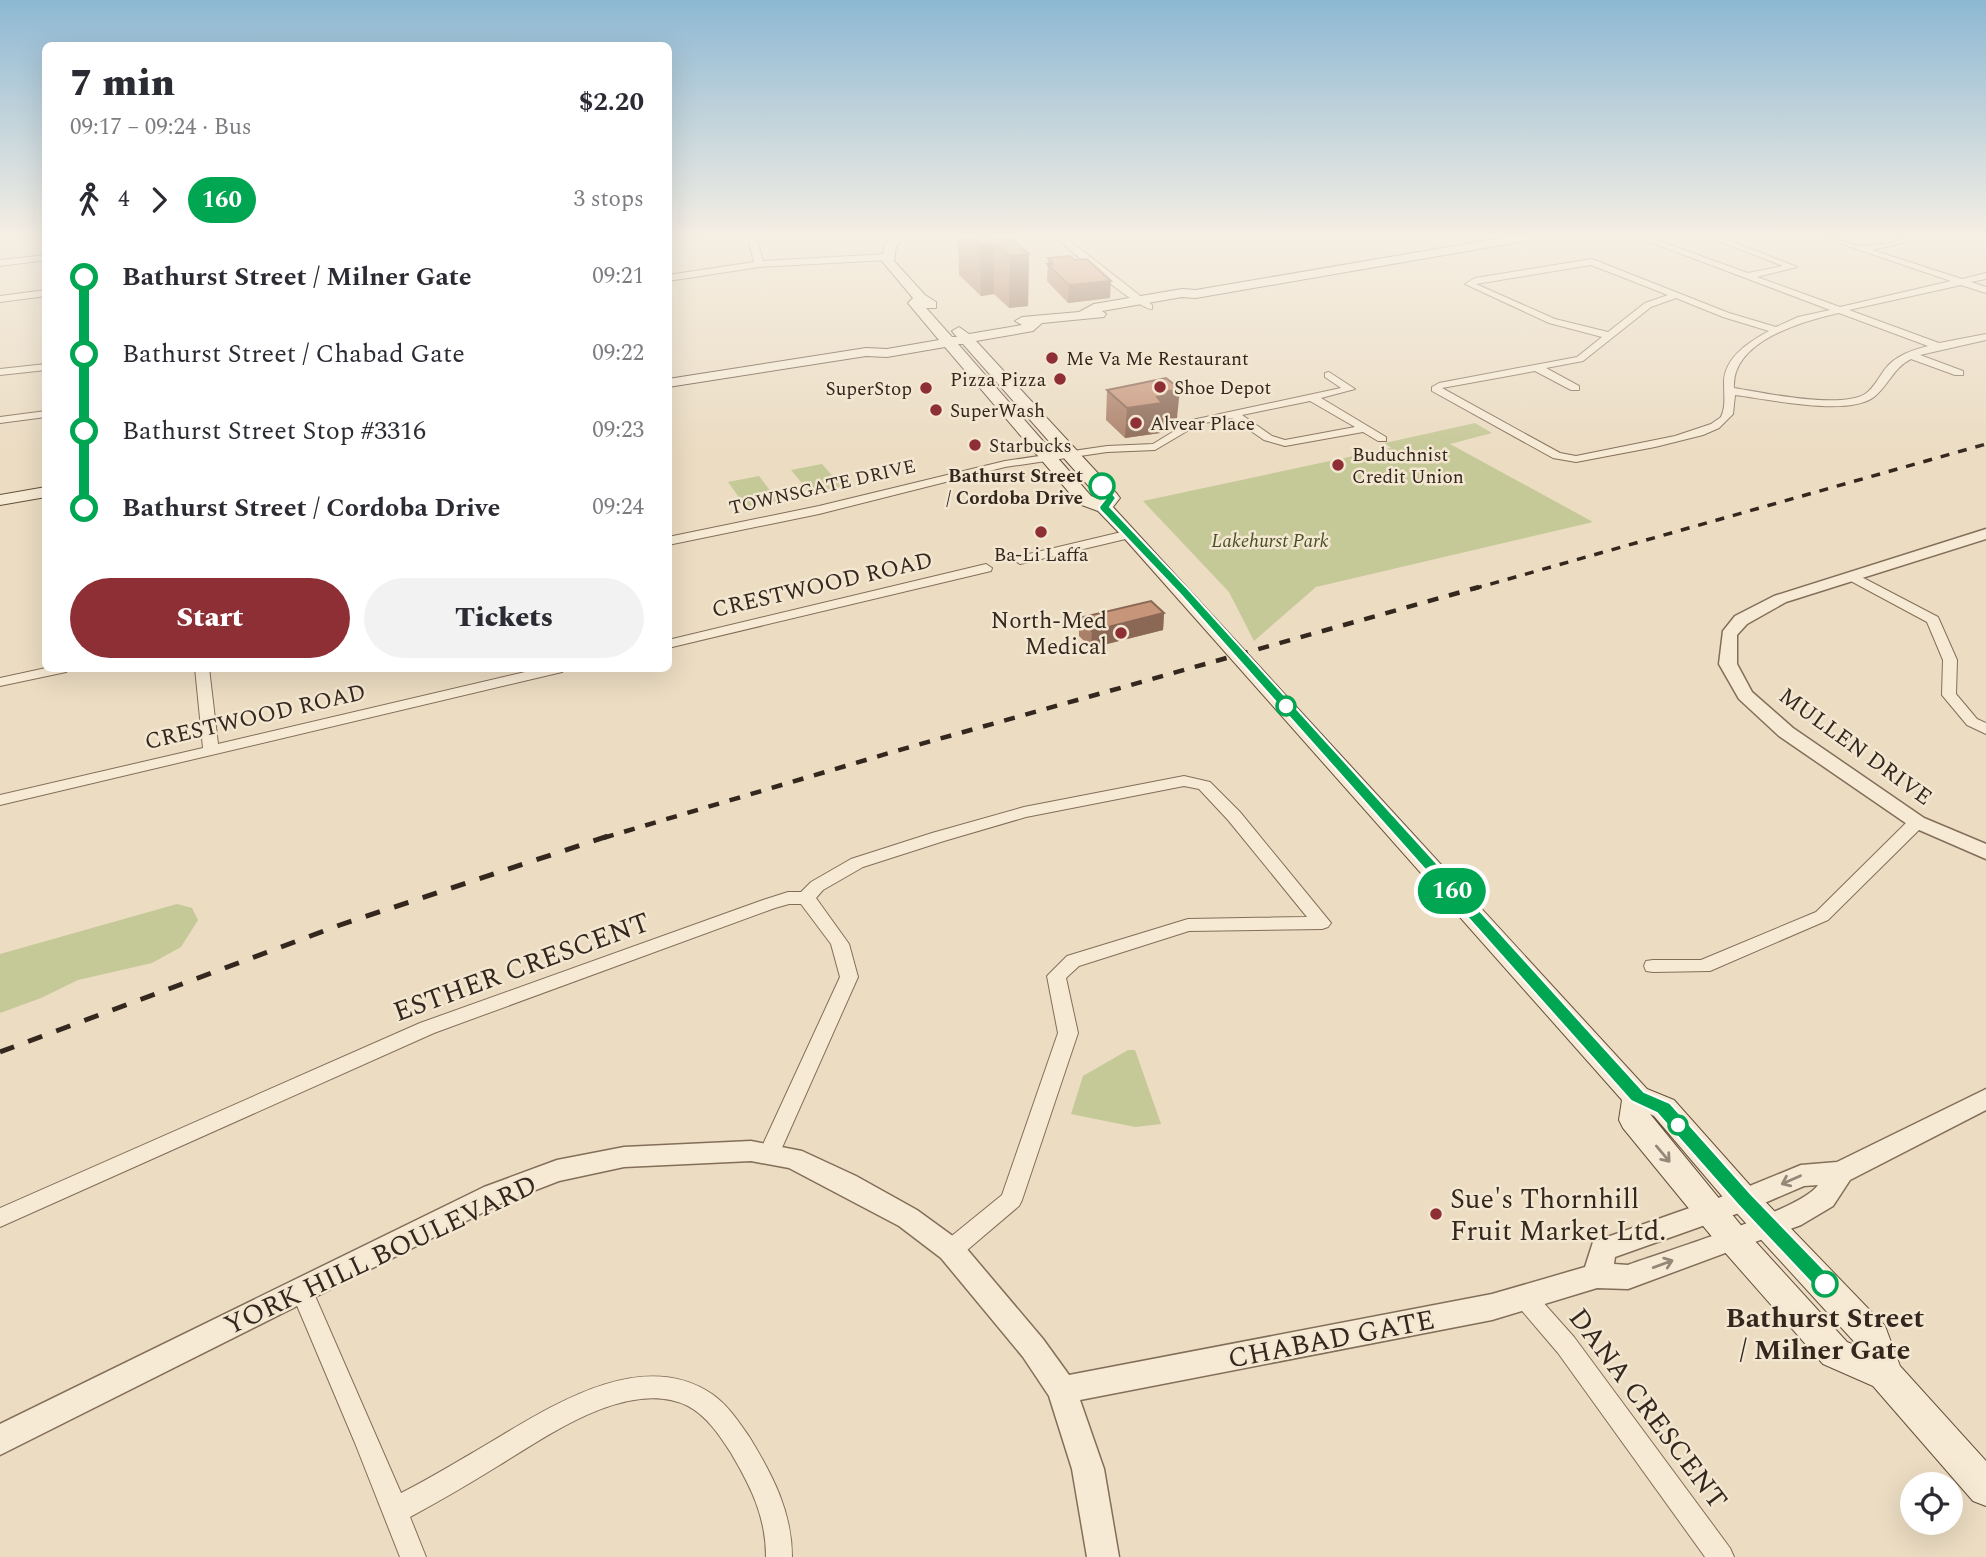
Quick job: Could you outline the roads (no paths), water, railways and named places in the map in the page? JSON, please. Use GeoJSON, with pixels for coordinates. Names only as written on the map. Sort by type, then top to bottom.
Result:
{"type":"FeatureCollection","features":[{"type":"Feature","properties":{"kind":"main road"},"geometry":{"type":"LineString","coordinates":[[923,310],[954,336],[1076,457],[1111,498],[1104,507]]}},
{"type":"Feature","properties":{"kind":"main road"},"geometry":{"type":"LineString","coordinates":[[672,382],[866,352],[887,354],[954,336],[1028,328],[1036,322],[1122,310]]}},
{"type":"Feature","properties":{"kind":"main road"},"geometry":{"type":"LineString","coordinates":[[954,336],[1050,461],[1085,500],[1104,507],[1130,534],[1637,1097],[1664,1108],[1744,1200],[1874,1337],[1885,1375]]}},
{"type":"Feature","properties":{"kind":"main road"},"geometry":{"type":"LineString","coordinates":[[4,500],[42,493]]}},
{"type":"Feature","properties":{"kind":"main road"},"geometry":{"type":"LineString","coordinates":[[1637,1097],[1634,1120],[1733,1239],[1835,1353],[1885,1375],[1986,1488]]}},
{"type":"Feature","properties":{"kind":"street"},"geometry":{"type":"LineString","coordinates":[[1526,310],[1552,321],[1610,336]]}},
{"type":"Feature","properties":{"kind":"street"},"geometry":{"type":"LineString","coordinates":[[1643,310],[1580,359],[1439,386],[1436,389],[1556,456],[1576,459],[1712,428],[1724,421],[1730,413],[1730,373],[1735,364],[1773,329],[1838,310]]}},
{"type":"Feature","properties":{"kind":"street"},"geometry":{"type":"LineString","coordinates":[[1713,310],[1773,329]]}},
{"type":"Feature","properties":{"kind":"street"},"geometry":{"type":"LineString","coordinates":[[1842,310],[1940,347]]}},
{"type":"Feature","properties":{"kind":"street"},"geometry":{"type":"LineString","coordinates":[[1730,391],[1824,403],[1861,400],[1869,396],[1893,365],[1911,355],[1986,337]]}},
{"type":"Feature","properties":{"kind":"street"},"geometry":{"type":"LineString","coordinates":[[1911,355],[1959,373]]}},
{"type":"Feature","properties":{"kind":"street"},"geometry":{"type":"LineString","coordinates":[[0,372],[42,367]]}},
{"type":"Feature","properties":{"kind":"street"},"geometry":{"type":"LineString","coordinates":[[1538,368],[1575,388]]}},
{"type":"Feature","properties":{"kind":"street","name":"TOWNSGATE DRIVE"},"geometry":{"type":"LineString","coordinates":[[672,540],[985,470],[1011,471],[1050,461],[1155,447],[1196,422],[1350,389],[1329,375]]}},
{"type":"Feature","properties":{"kind":"street"},"geometry":{"type":"LineString","coordinates":[[1314,398],[1382,439]]}},
{"type":"Feature","properties":{"kind":"street"},"geometry":{"type":"LineString","coordinates":[[0,420],[42,415]]}},
{"type":"Feature","properties":{"kind":"street"},"geometry":{"type":"LineString","coordinates":[[1235,415],[1268,438],[1285,443],[1364,429]]}},
{"type":"Feature","properties":{"kind":"street"},"geometry":{"type":"LineString","coordinates":[[1020,561],[1130,534]]}},
{"type":"Feature","properties":{"kind":"street","name":"MULLEN DRIVE"},"geometry":{"type":"LineString","coordinates":[[1986,534],[1780,599],[1741,620],[1729,635],[1728,664],[1745,695],[1786,732],[1917,822],[1986,852]]}},
{"type":"Feature","properties":{"kind":"street","name":"CRESTWOOD ROAD"},"geometry":{"type":"LineString","coordinates":[[672,643],[986,568]]}},
{"type":"Feature","properties":{"kind":"street"},"geometry":{"type":"LineString","coordinates":[[1852,576],[1933,621],[1950,660],[1949,695],[1972,722],[1986,729]]}},
{"type":"Feature","properties":{"kind":"street"},"geometry":{"type":"LineString","coordinates":[[0,682],[47,672]]}},
{"type":"Feature","properties":{"kind":"street"},"geometry":{"type":"LineString","coordinates":[[202,672],[211,750]]}},
{"type":"Feature","properties":{"kind":"street","name":"CRESTWOOD ROAD"},"geometry":{"type":"LineString","coordinates":[[0,800],[545,672]]}},
{"type":"Feature","properties":{"kind":"street"},"geometry":{"type":"LineString","coordinates":[[770,1153],[849,977],[845,951],[806,898],[817,886],[857,863],[938,836],[1024,812],[1184,781],[1204,785],[1234,816],[1322,923],[1188,925],[1073,961],[1056,975],[1068,1033],[1011,1200],[951,1250]]}},
{"type":"Feature","properties":{"kind":"street"},"geometry":{"type":"LineString","coordinates":[[1653,967],[1703,966],[1822,916],[1917,822]]}},
{"type":"Feature","properties":{"kind":"street","name":"ESTHER CRESCENT"},"geometry":{"type":"LineString","coordinates":[[0,1218],[427,1028],[769,904],[788,898],[806,898]]}},
{"type":"Feature","properties":{"kind":"street"},"geometry":{"type":"LineString","coordinates":[[1597,1276],[1603,1250],[1744,1200],[1801,1176],[1841,1172],[1986,1099]]}},
{"type":"Feature","properties":{"kind":"street","name":"YORK HILL BOULEVARD"},"geometry":{"type":"LineString","coordinates":[[0,1440],[493,1195],[557,1171],[624,1157],[741,1150],[770,1153],[793,1158],[908,1217],[951,1250],[1034,1348],[1062,1390],[1088,1469],[1103,1557]]}},
{"type":"Feature","properties":{"kind":"street","name":"CHABAD GATE"},"geometry":{"type":"LineString","coordinates":[[1062,1390],[1492,1307],[1597,1276],[1628,1277],[1769,1226],[1824,1198],[1841,1172]]}},
{"type":"Feature","properties":{"kind":"street"},"geometry":{"type":"LineString","coordinates":[[300,1289],[368,1443],[413,1557]]}},
{"type":"Feature","properties":{"kind":"street","name":"DANA CRESCENT"},"geometry":{"type":"LineString","coordinates":[[1525,1298],[1566,1345],[1721,1557]]}},
{"type":"Feature","properties":{"kind":"street"},"geometry":{"type":"LineString","coordinates":[[394,1511],[432,1492],[570,1409],[628,1390],[659,1389],[688,1394],[708,1406],[730,1429],[769,1493],[780,1546],[779,1557]]}},
{"type":"Feature","properties":{"kind":"railway"},"geometry":{"type":"LineString","coordinates":[[1473,589],[1986,444]]}},
{"type":"Feature","properties":{"kind":"railway"},"geometry":{"type":"LineString","coordinates":[[603,838],[896,751],[1479,587]]}},
{"type":"Feature","properties":{"kind":"railway"},"geometry":{"type":"LineString","coordinates":[[0,1052],[340,925],[608,836]]}},
{"type":"Feature","properties":{"kind":"place","name":"Me Va Me Restaurant"},"geometry":{"type":"Point","coordinates":[1052,358]}},
{"type":"Feature","properties":{"kind":"place","name":"Pizza Pizza"},"geometry":{"type":"Point","coordinates":[1060,379]}},
{"type":"Feature","properties":{"kind":"place","name":"Shoe Depot"},"geometry":{"type":"Point","coordinates":[1160,387]}},
{"type":"Feature","properties":{"kind":"place","name":"SuperStop"},"geometry":{"type":"Point","coordinates":[926,388]}},
{"type":"Feature","properties":{"kind":"place","name":"SuperWash"},"geometry":{"type":"Point","coordinates":[936,410]}},
{"type":"Feature","properties":{"kind":"place","name":"Alvear Place"},"geometry":{"type":"Point","coordinates":[1136,423]}},
{"type":"Feature","properties":{"kind":"place","name":"Starbucks"},"geometry":{"type":"Point","coordinates":[975,445]}},
{"type":"Feature","properties":{"kind":"place","name":"Buduchnist Credit Union"},"geometry":{"type":"Point","coordinates":[1338,465]}},
{"type":"Feature","properties":{"kind":"place","name":"Bathurst Street / Cordoba Drive"},"geometry":{"type":"Point","coordinates":[1102,486]}},
{"type":"Feature","properties":{"kind":"place","name":"Ba-Li Laffa"},"geometry":{"type":"Point","coordinates":[1041,532]}},
{"type":"Feature","properties":{"kind":"place","name":"North-Med Medical"},"geometry":{"type":"Point","coordinates":[1121,633]}},
{"type":"Feature","properties":{"kind":"place","name":"Sue's Thornhill Fruit Market Ltd."},"geometry":{"type":"Point","coordinates":[1436,1214]}},
{"type":"Feature","properties":{"kind":"place","name":"Bathurst Street / Milner Gate"},"geometry":{"type":"Point","coordinates":[1825,1284]}},
{"type":"Feature","properties":{"kind":"park label","name":"Lakehurst Park"},"geometry":{"type":"Point","coordinates":[1270,540]}}]}
